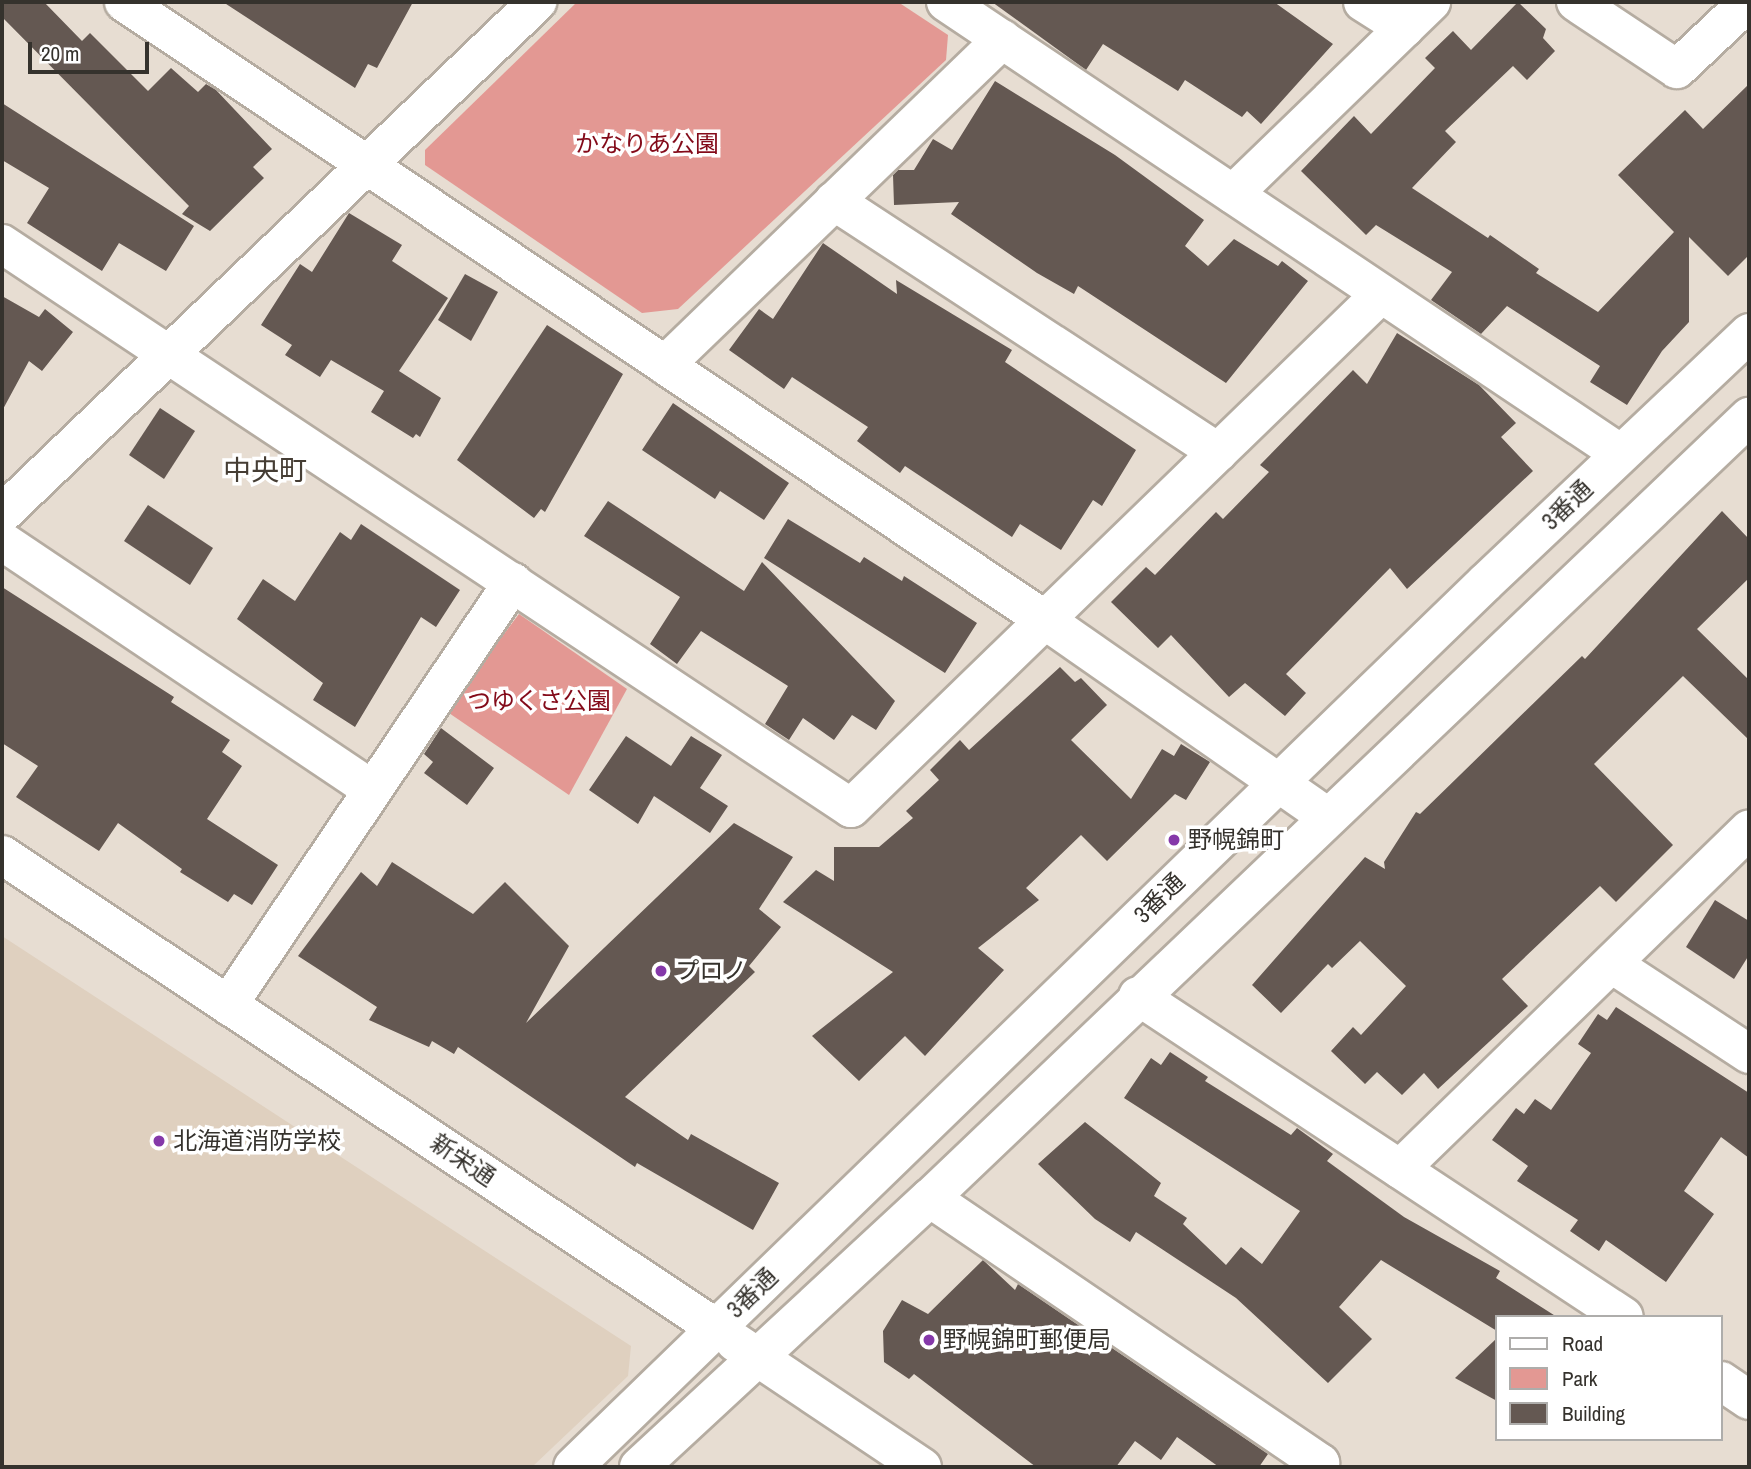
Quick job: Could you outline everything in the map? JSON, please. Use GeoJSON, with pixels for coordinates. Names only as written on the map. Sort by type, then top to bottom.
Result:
{"type":"FeatureCollection","features":[{"type":"Feature","properties":{"kind":"street"},"geometry":{"type":"LineString","coordinates":[[124,2],[1045,620],[1280,781],[1327,817]]}},
{"type":"Feature","properties":{"kind":"street"},"geometry":{"type":"LineString","coordinates":[[946,2],[1621,454]]}},
{"type":"Feature","properties":{"kind":"street"},"geometry":{"type":"LineString","coordinates":[[1363,2],[1404,28]]}},
{"type":"Feature","properties":{"kind":"street"},"geometry":{"type":"LineString","coordinates":[[1233,194],[1431,2]]}},
{"type":"Feature","properties":{"kind":"street"},"geometry":{"type":"LineString","coordinates":[[1576,2],[1677,69],[1748,2]]}},
{"type":"Feature","properties":{"kind":"street"},"geometry":{"type":"LineString","coordinates":[[2,514],[533,3]]}},
{"type":"Feature","properties":{"kind":"street"},"geometry":{"type":"LineString","coordinates":[[665,365],[1002,39]]}},
{"type":"Feature","properties":{"kind":"street"},"geometry":{"type":"LineString","coordinates":[[834,201],[1218,452]]}},
{"type":"Feature","properties":{"kind":"street"},"geometry":{"type":"LineString","coordinates":[[2,244],[851,808],[1381,294]]}},
{"type":"Feature","properties":{"kind":"street","name":"3番通"},"geometry":{"type":"LineString","coordinates":[[573,1467],[1621,454],[1743,349]]}},
{"type":"Feature","properties":{"kind":"street","name":"3番通"},"geometry":{"type":"LineString","coordinates":[[639,1467],[930,1198],[1138,996],[1749,417]]}},
{"type":"Feature","properties":{"kind":"street"},"geometry":{"type":"LineString","coordinates":[[2,541],[372,790]]}},
{"type":"Feature","properties":{"kind":"street"},"geometry":{"type":"LineString","coordinates":[[228,1005],[513,582]]}},
{"type":"Feature","properties":{"kind":"street"},"geometry":{"type":"LineString","coordinates":[[1400,1169],[1749,830]]}},
{"type":"Feature","properties":{"kind":"street","name":"新栄通"},"geometry":{"type":"LineString","coordinates":[[2,855],[922,1467]]}},
{"type":"Feature","properties":{"kind":"street"},"geometry":{"type":"LineString","coordinates":[[1612,964],[1749,1054]]}},
{"type":"Feature","properties":{"kind":"street"},"geometry":{"type":"LineString","coordinates":[[1138,996],[1621,1315]]}},
{"type":"Feature","properties":{"kind":"street"},"geometry":{"type":"LineString","coordinates":[[930,1198],[1320,1463],[1315,1467]]}},
{"type":"Feature","properties":{"kind":"street"},"geometry":{"type":"LineString","coordinates":[[1723,1382],[1749,1399]]}},
{"type":"Feature","properties":{"kind":"shaded area","name":"北海道消防学校"},"geometry":{"type":"Polygon","coordinates":[[[2,936],[631,1346],[628,1376],[532,1467],[2,1467],[2,936]]]}},
{"type":"Feature","properties":{"kind":"green space","name":"かなりあ公園"},"geometry":{"type":"Polygon","coordinates":[[[577,2],[898,2],[948,35],[946,60],[678,309],[642,313],[425,165],[425,150],[577,2]]]}},
{"type":"Feature","properties":{"kind":"green space","name":"つゆくさ公園"},"geometry":{"type":"Polygon","coordinates":[[[519,614],[627,689],[569,795],[446,711],[519,614]]]}},
{"type":"Feature","properties":{"kind":"building"},"geometry":{"type":"Polygon","coordinates":[[[2,2],[44,2],[82,41],[90,33],[148,91],[171,68],[198,92],[206,84],[216,90],[272,149],[253,167],[264,178],[210,231],[182,214],[189,206],[2,17],[2,2]]]}},
{"type":"Feature","properties":{"kind":"building"},"geometry":{"type":"Polygon","coordinates":[[[223,2],[413,2],[377,68],[368,64],[355,88],[223,2]]]}},
{"type":"Feature","properties":{"kind":"building"},"geometry":{"type":"Polygon","coordinates":[[[992,2],[1274,2],[1333,44],[1261,124],[1247,111],[1242,117],[1185,80],[1178,91],[1103,44],[1086,70],[992,2]]]}},
{"type":"Feature","properties":{"kind":"building"},"geometry":{"type":"Polygon","coordinates":[[[1518,2],[1546,29],[1543,38],[1555,51],[1527,80],[1513,66],[1445,131],[1456,142],[1412,188],[1488,238],[1490,235],[1539,269],[1536,273],[1598,312],[1674,232],[1618,175],[1685,110],[1703,129],[1749,84],[1749,255],[1728,276],[1689,237],[1689,322],[1662,351],[1627,405],[1590,382],[1600,366],[1507,306],[1481,334],[1431,300],[1452,272],[1376,225],[1366,235],[1301,171],[1354,116],[1371,134],[1435,68],[1425,58],[1453,31],[1471,50],[1518,2]]]}},
{"type":"Feature","properties":{"kind":"building"},"geometry":{"type":"Polygon","coordinates":[[[995,81],[1115,155],[1204,220],[1185,246],[1208,266],[1234,239],[1278,266],[1282,261],[1308,281],[1226,383],[1078,286],[1074,294],[1037,273],[951,214],[959,202],[894,205],[893,175],[898,170],[914,170],[933,139],[952,150],[995,81]]]}},
{"type":"Feature","properties":{"kind":"building"},"geometry":{"type":"Polygon","coordinates":[[[2,103],[194,226],[166,271],[119,243],[102,271],[27,223],[49,188],[2,160],[2,103]]]}},
{"type":"Feature","properties":{"kind":"building"},"geometry":{"type":"Polygon","coordinates":[[[349,213],[402,245],[392,261],[448,298],[399,371],[441,398],[420,437],[416,434],[413,438],[371,412],[384,391],[331,360],[320,377],[285,355],[292,345],[261,325],[300,264],[312,272],[349,213]]]}},
{"type":"Feature","properties":{"kind":"building"},"geometry":{"type":"Polygon","coordinates":[[[823,243],[897,294],[896,280],[1012,350],[1005,362],[1136,450],[1102,506],[1093,500],[1061,550],[1020,524],[1012,537],[905,466],[900,473],[857,441],[868,427],[792,377],[784,389],[729,350],[759,309],[773,319],[823,243]]]}},
{"type":"Feature","properties":{"kind":"building"},"geometry":{"type":"Polygon","coordinates":[[[465,274],[498,292],[471,341],[438,320],[465,274]]]}},
{"type":"Feature","properties":{"kind":"building"},"geometry":{"type":"Polygon","coordinates":[[[2,296],[39,317],[45,309],[73,332],[42,371],[29,361],[2,411],[2,296]]]}},
{"type":"Feature","properties":{"kind":"building"},"geometry":{"type":"Polygon","coordinates":[[[547,325],[623,374],[545,512],[541,509],[534,518],[457,460],[547,325]]]}},
{"type":"Feature","properties":{"kind":"building"},"geometry":{"type":"Polygon","coordinates":[[[1397,333],[1479,385],[1516,423],[1501,437],[1533,471],[1407,589],[1390,568],[1286,674],[1306,693],[1285,716],[1245,683],[1229,697],[1171,635],[1158,648],[1111,602],[1146,567],[1155,575],[1216,512],[1223,519],[1269,472],[1260,465],[1353,370],[1367,384],[1397,333]]]}},
{"type":"Feature","properties":{"kind":"building"},"geometry":{"type":"Polygon","coordinates":[[[673,403],[789,483],[764,520],[720,491],[715,499],[642,450],[673,403]]]}},
{"type":"Feature","properties":{"kind":"building"},"geometry":{"type":"Polygon","coordinates":[[[160,408],[195,431],[164,479],[129,455],[160,408]]]}},
{"type":"Feature","properties":{"kind":"building"},"geometry":{"type":"Polygon","coordinates":[[[608,501],[744,591],[762,562],[895,701],[876,730],[852,715],[834,740],[803,718],[789,740],[765,724],[788,686],[701,631],[677,664],[650,644],[680,597],[584,536],[608,501]]]}},
{"type":"Feature","properties":{"kind":"building"},"geometry":{"type":"Polygon","coordinates":[[[148,505],[213,548],[190,585],[124,541],[148,505]]]}},
{"type":"Feature","properties":{"kind":"building"},"geometry":{"type":"Polygon","coordinates":[[[1722,511],[1749,539],[1749,578],[1697,629],[1749,680],[1749,740],[1683,676],[1594,764],[1673,845],[1616,902],[1600,886],[1502,979],[1528,1006],[1438,1089],[1424,1073],[1402,1095],[1377,1072],[1365,1084],[1331,1051],[1353,1027],[1361,1035],[1406,986],[1360,941],[1332,968],[1328,964],[1281,1013],[1252,985],[1365,857],[1385,869],[1384,862],[1416,812],[1420,814],[1582,656],[1585,659],[1722,511]]]}},
{"type":"Feature","properties":{"kind":"building"},"geometry":{"type":"Polygon","coordinates":[[[788,519],[860,563],[864,557],[902,581],[904,576],[977,623],[945,673],[764,558],[788,519]]]}},
{"type":"Feature","properties":{"kind":"building"},"geometry":{"type":"Polygon","coordinates":[[[361,524],[460,590],[436,627],[421,617],[355,727],[313,700],[323,683],[237,619],[263,579],[295,601],[340,532],[351,540],[361,524]]]}},
{"type":"Feature","properties":{"kind":"building"},"geometry":{"type":"Polygon","coordinates":[[[2,587],[174,697],[171,702],[230,740],[222,752],[242,766],[207,819],[278,865],[252,905],[234,894],[228,902],[180,872],[182,869],[118,823],[99,851],[16,797],[38,766],[2,743],[2,587]]]}},
{"type":"Feature","properties":{"kind":"building"},"geometry":{"type":"Polygon","coordinates":[[[1060,667],[1075,682],[1081,678],[1107,705],[1071,740],[1131,799],[1162,749],[1174,756],[1181,744],[1210,762],[1186,800],[1175,794],[1107,861],[1081,835],[1026,888],[1039,900],[978,948],[1004,970],[925,1056],[905,1036],[859,1081],[812,1036],[893,972],[783,902],[816,870],[834,881],[834,847],[879,847],[913,818],[906,811],[939,780],[930,770],[960,740],[969,750],[1060,667]]]}},
{"type":"Feature","properties":{"kind":"building"},"geometry":{"type":"Polygon","coordinates":[[[441,728],[494,768],[467,805],[424,773],[433,762],[424,754],[441,728]]]}},
{"type":"Feature","properties":{"kind":"building"},"geometry":{"type":"Polygon","coordinates":[[[626,736],[671,766],[691,736],[722,755],[700,788],[728,806],[710,833],[654,796],[638,824],[589,790],[626,736]]]}},
{"type":"Feature","properties":{"kind":"building"},"geometry":{"type":"Polygon","coordinates":[[[734,823],[793,857],[759,909],[781,927],[749,966],[755,972],[625,1097],[688,1140],[691,1134],[779,1183],[753,1230],[637,1163],[635,1167],[458,1047],[454,1054],[432,1041],[429,1047],[369,1020],[377,1007],[298,956],[361,872],[377,886],[392,862],[473,914],[505,882],[569,946],[526,1023],[734,823]]]}},
{"type":"Feature","properties":{"kind":"building"},"geometry":{"type":"Polygon","coordinates":[[[1715,900],[1749,921],[1749,955],[1734,979],[1686,947],[1715,900]]]}},
{"type":"Feature","properties":{"kind":"building"},"geometry":{"type":"Polygon","coordinates":[[[1616,1007],[1749,1093],[1749,1158],[1721,1137],[1684,1191],[1714,1214],[1666,1282],[1606,1240],[1599,1251],[1570,1231],[1578,1220],[1517,1181],[1528,1166],[1492,1140],[1516,1108],[1524,1114],[1535,1099],[1551,1110],[1591,1053],[1578,1044],[1598,1014],[1607,1020],[1616,1007]]]}},
{"type":"Feature","properties":{"kind":"building"},"geometry":{"type":"Polygon","coordinates":[[[1170,1052],[1208,1077],[1205,1081],[1291,1135],[1297,1128],[1333,1154],[1327,1161],[1404,1217],[1500,1271],[1496,1278],[1554,1315],[1496,1315],[1496,1330],[1381,1260],[1339,1307],[1372,1339],[1328,1383],[1236,1298],[1136,1232],[1130,1242],[1095,1219],[1038,1164],[1085,1122],[1161,1183],[1154,1196],[1187,1218],[1183,1224],[1226,1265],[1241,1247],[1262,1264],[1300,1211],[1124,1098],[1151,1058],[1161,1065],[1170,1052]]]}},
{"type":"Feature","properties":{"kind":"building"},"geometry":{"type":"Polygon","coordinates":[[[983,1260],[1015,1290],[1018,1284],[1268,1454],[1259,1467],[1219,1467],[1177,1437],[1161,1460],[1135,1441],[1116,1467],[1036,1467],[914,1374],[909,1379],[884,1362],[883,1331],[902,1300],[928,1314],[983,1260]]]}},
{"type":"Feature","properties":{"kind":"building"},"geometry":{"type":"Polygon","coordinates":[[[1496,1339],[1496,1400],[1455,1378],[1496,1339]]]}},
{"type":"Feature","properties":{"kind":"place","name":"野幌錦町"},"geometry":{"type":"Point","coordinates":[1174,840]}},
{"type":"Feature","properties":{"kind":"place","name":"プロノ"},"geometry":{"type":"Point","coordinates":[661,971]}},
{"type":"Feature","properties":{"kind":"place","name":"北海道消防学校"},"geometry":{"type":"Point","coordinates":[159,1141]}},
{"type":"Feature","properties":{"kind":"place","name":"野幌錦町郵便局"},"geometry":{"type":"Point","coordinates":[929,1340]}},
{"type":"Feature","properties":{"kind":"district","name":"中央町"},"geometry":{"type":"Point","coordinates":[265,470]}}]}
